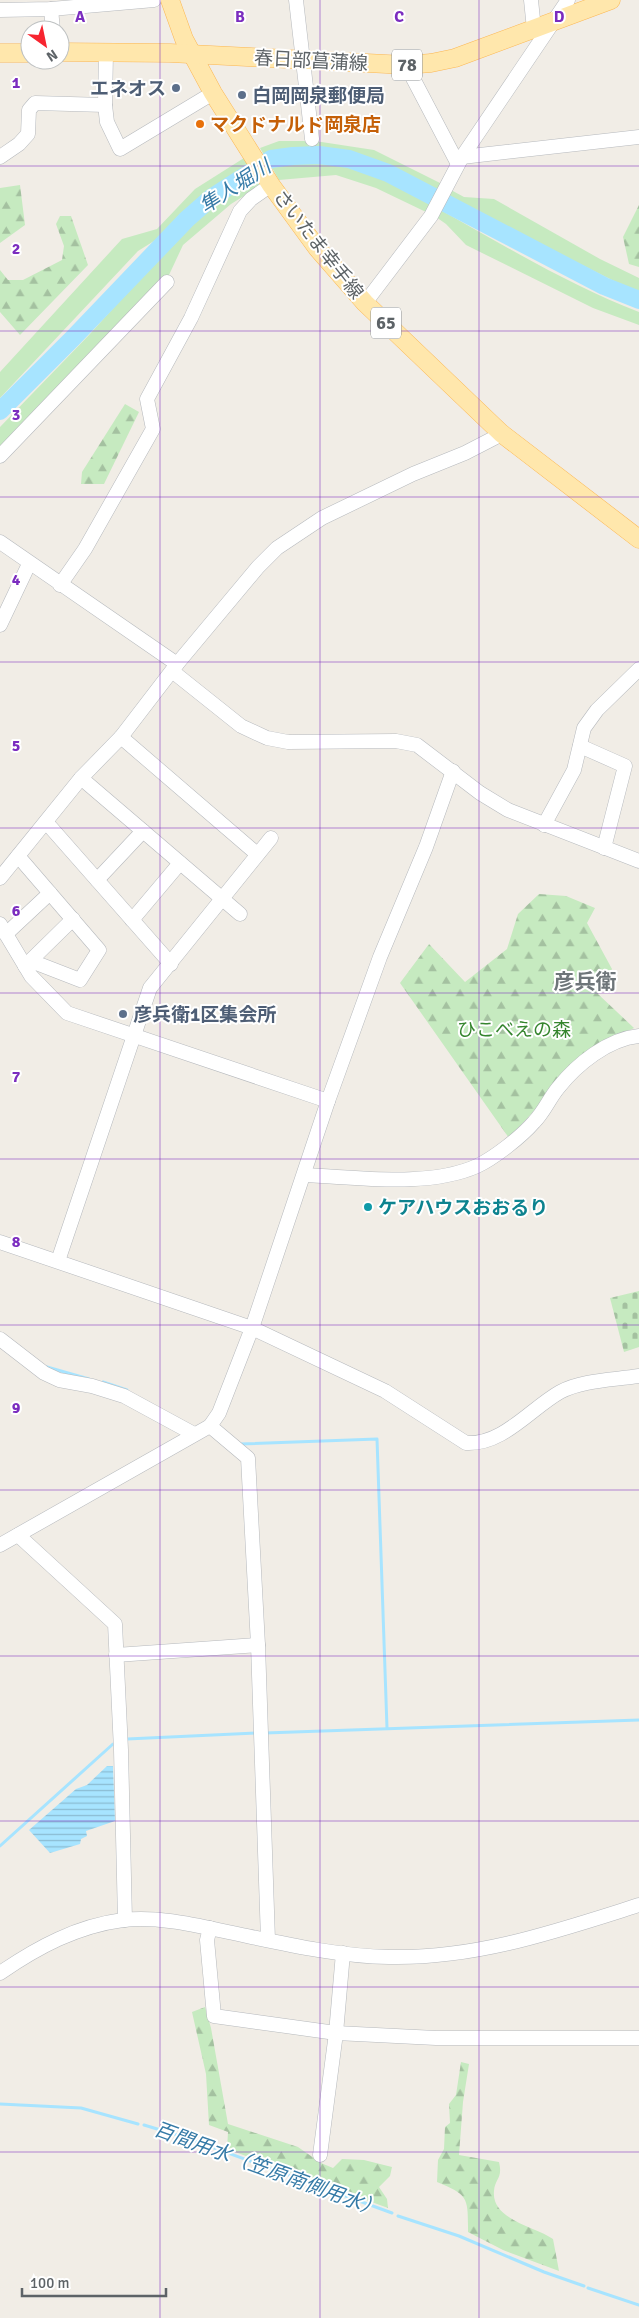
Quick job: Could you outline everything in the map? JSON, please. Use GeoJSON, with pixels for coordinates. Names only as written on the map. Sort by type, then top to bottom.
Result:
{"type":"FeatureCollection","features":[{"type":"Feature","properties":{"kind":"main road","name":"さいたま幸手線"},"geometry":{"type":"LineString","coordinates":[[170,0],[192,54],[213,93],[271,185],[317,248],[365,303],[501,433],[639,539]]}},
{"type":"Feature","properties":{"kind":"main road","name":"春日部菖蒲線"},"geometry":{"type":"LineString","coordinates":[[70,52],[192,54],[406,65],[431,63],[455,58],[611,0]]}},
{"type":"Feature","properties":{"kind":"main road"},"geometry":{"type":"LineString","coordinates":[[0,53],[20,52]]}},
{"type":"Feature","properties":{"kind":"street"},"geometry":{"type":"LineString","coordinates":[[0,10],[51,9],[154,0]]}},
{"type":"Feature","properties":{"kind":"street"},"geometry":{"type":"LineString","coordinates":[[296,0],[312,139]]}},
{"type":"Feature","properties":{"kind":"street"},"geometry":{"type":"LineString","coordinates":[[531,0],[542,27]]}},
{"type":"Feature","properties":{"kind":"street"},"geometry":{"type":"LineString","coordinates":[[365,303],[431,216],[460,161],[542,27],[568,0]]}},
{"type":"Feature","properties":{"kind":"street"},"geometry":{"type":"LineString","coordinates":[[51,9],[53,20]]}},
{"type":"Feature","properties":{"kind":"street"},"geometry":{"type":"LineString","coordinates":[[106,53],[105,106],[107,122],[120,149],[213,93]]}},
{"type":"Feature","properties":{"kind":"street"},"geometry":{"type":"LineString","coordinates":[[406,65],[460,161]]}},
{"type":"Feature","properties":{"kind":"street"},"geometry":{"type":"LineString","coordinates":[[0,157],[28,134],[29,110],[35,103],[105,106]]}},
{"type":"Feature","properties":{"kind":"street"},"geometry":{"type":"LineString","coordinates":[[460,161],[639,137]]}},
{"type":"Feature","properties":{"kind":"street"},"geometry":{"type":"LineString","coordinates":[[60,585],[85,549],[153,429],[147,400],[191,318],[240,211],[251,198],[271,185]]}},
{"type":"Feature","properties":{"kind":"street"},"geometry":{"type":"LineString","coordinates":[[0,456],[167,282]]}},
{"type":"Feature","properties":{"kind":"street"},"geometry":{"type":"LineString","coordinates":[[0,878],[81,778],[121,737],[174,667],[277,548],[322,518],[413,474],[464,453],[501,433]]}},
{"type":"Feature","properties":{"kind":"street"},"geometry":{"type":"LineString","coordinates":[[0,542],[174,667],[241,726],[267,738],[288,742],[396,741],[417,745],[494,801],[544,825],[639,861]]}},
{"type":"Feature","properties":{"kind":"street"},"geometry":{"type":"LineString","coordinates":[[0,625],[29,564]]}},
{"type":"Feature","properties":{"kind":"street"},"geometry":{"type":"LineString","coordinates":[[544,825],[574,770],[584,728],[597,710],[639,669]]}},
{"type":"Feature","properties":{"kind":"street"},"geometry":{"type":"LineString","coordinates":[[121,737],[257,854]]}},
{"type":"Feature","properties":{"kind":"street"},"geometry":{"type":"LineString","coordinates":[[580,746],[625,766],[604,848]]}},
{"type":"Feature","properties":{"kind":"street"},"geometry":{"type":"LineString","coordinates":[[0,1544],[210,1426],[220,1413],[252,1328],[328,1101],[380,956],[426,847],[453,771]]}},
{"type":"Feature","properties":{"kind":"street"},"geometry":{"type":"LineString","coordinates":[[81,778],[240,914]]}},
{"type":"Feature","properties":{"kind":"street"},"geometry":{"type":"LineString","coordinates":[[46,822],[171,964]]}},
{"type":"Feature","properties":{"kind":"street"},"geometry":{"type":"LineString","coordinates":[[97,880],[143,831]]}},
{"type":"Feature","properties":{"kind":"street"},"geometry":{"type":"LineString","coordinates":[[58,1262],[150,988],[271,838]]}},
{"type":"Feature","properties":{"kind":"street"},"geometry":{"type":"LineString","coordinates":[[18,856],[99,950],[80,980],[28,964]]}},
{"type":"Feature","properties":{"kind":"street"},"geometry":{"type":"LineString","coordinates":[[132,920],[180,863]]}},
{"type":"Feature","properties":{"kind":"street"},"geometry":{"type":"LineString","coordinates":[[50,893],[3,929],[28,964],[31,976],[67,1013],[328,1101]]}},
{"type":"Feature","properties":{"kind":"street"},"geometry":{"type":"LineString","coordinates":[[28,964],[72,919]]}},
{"type":"Feature","properties":{"kind":"street"},"geometry":{"type":"LineString","coordinates":[[304,1175],[396,1179],[447,1175],[477,1165],[503,1148],[535,1122],[558,1088],[574,1071],[609,1045],[639,1036]]}},
{"type":"Feature","properties":{"kind":"street"},"geometry":{"type":"LineString","coordinates":[[0,1242],[252,1328],[385,1391],[466,1443],[479,1444],[496,1436],[560,1392],[576,1386],[639,1376]]}},
{"type":"Feature","properties":{"kind":"street"},"geometry":{"type":"LineString","coordinates":[[0,1339],[44,1373],[59,1380],[92,1386],[124,1396],[194,1434]]}},
{"type":"Feature","properties":{"kind":"street"},"geometry":{"type":"LineString","coordinates":[[210,1426],[248,1458],[258,1645],[268,1940]]}},
{"type":"Feature","properties":{"kind":"street"},"geometry":{"type":"LineString","coordinates":[[18,1535],[115,1624],[121,1750],[125,1920]]}},
{"type":"Feature","properties":{"kind":"street"},"geometry":{"type":"LineString","coordinates":[[116,1656],[258,1645]]}},
{"type":"Feature","properties":{"kind":"street"},"geometry":{"type":"LineString","coordinates":[[0,1973],[49,1942],[78,1930],[125,1920],[160,1920],[343,1953],[387,1958],[473,1952],[526,1939],[639,1905]]}},
{"type":"Feature","properties":{"kind":"street"},"geometry":{"type":"LineString","coordinates":[[210,1928],[207,1940],[214,2016],[336,2033],[436,2038],[639,2038]]}},
{"type":"Feature","properties":{"kind":"street"},"geometry":{"type":"LineString","coordinates":[[320,2155],[336,2033],[343,1953]]}},
{"type":"Feature","properties":{"kind":"green space"},"geometry":{"type":"Polygon","coordinates":[[[279,141],[315,141],[374,150],[442,184],[438,193],[373,163],[339,154],[303,151],[279,153],[265,157],[260,148],[279,141]]]}},
{"type":"Feature","properties":{"kind":"green space"},"geometry":{"type":"Polygon","coordinates":[[[244,158],[249,167],[212,189],[178,216],[162,236],[138,251],[0,398],[0,372],[122,239],[157,229],[195,189],[244,158]]]}},
{"type":"Feature","properties":{"kind":"green space"},"geometry":{"type":"Polygon","coordinates":[[[297,160],[348,164],[401,185],[431,204],[426,212],[376,188],[336,175],[279,180],[271,166],[279,162],[297,160]]]}},
{"type":"Feature","properties":{"kind":"green space"},"geometry":{"type":"Polygon","coordinates":[[[255,177],[260,186],[231,204],[183,245],[169,275],[0,452],[0,427],[89,335],[182,232],[210,207],[255,177]]]}},
{"type":"Feature","properties":{"kind":"green space"},"geometry":{"type":"Polygon","coordinates":[[[20,185],[25,225],[0,243],[0,188],[20,185]]]}},
{"type":"Feature","properties":{"kind":"green space"},"geometry":{"type":"Polygon","coordinates":[[[451,190],[464,197],[494,199],[600,259],[639,278],[639,291],[616,282],[447,198],[451,190]]]}},
{"type":"Feature","properties":{"kind":"green space"},"geometry":{"type":"Polygon","coordinates":[[[639,205],[639,267],[629,264],[623,237],[639,205]]]}},
{"type":"Feature","properties":{"kind":"green space"},"geometry":{"type":"Polygon","coordinates":[[[439,209],[562,277],[639,312],[639,325],[593,308],[466,245],[446,224],[436,217],[439,209]]]}},
{"type":"Feature","properties":{"kind":"green space"},"geometry":{"type":"Polygon","coordinates":[[[60,216],[71,216],[88,265],[20,335],[0,312],[0,270],[8,280],[23,280],[62,260],[64,246],[56,224],[60,216]]]}},
{"type":"Feature","properties":{"kind":"green space"},"geometry":{"type":"Polygon","coordinates":[[[125,404],[139,412],[104,484],[81,484],[82,472],[125,404]]]}},
{"type":"Feature","properties":{"kind":"green space","name":"ひこべえの森"},"geometry":{"type":"Polygon","coordinates":[[[539,894],[566,896],[595,908],[587,923],[612,969],[598,994],[634,1028],[610,1040],[544,1100],[509,1138],[400,983],[429,944],[465,982],[507,949],[518,914],[539,894]]]}},
{"type":"Feature","properties":{"kind":"green space"},"geometry":{"type":"Polygon","coordinates":[[[639,1291],[639,1347],[624,1352],[610,1298],[639,1291]]]}},
{"type":"Feature","properties":{"kind":"green space"},"geometry":{"type":"Polygon","coordinates":[[[205,2007],[211,2028],[228,2124],[298,2147],[321,2163],[333,2168],[342,2159],[364,2160],[392,2167],[390,2176],[379,2187],[387,2199],[388,2208],[227,2149],[228,2132],[209,2125],[206,2074],[192,2012],[205,2007]]]}},
{"type":"Feature","properties":{"kind":"green space"},"geometry":{"type":"Polygon","coordinates":[[[461,2062],[469,2064],[463,2102],[459,2155],[499,2162],[500,2172],[494,2191],[495,2201],[507,2216],[553,2239],[559,2271],[503,2250],[468,2232],[468,2212],[464,2199],[455,2191],[437,2182],[438,2160],[444,2149],[445,2127],[450,2123],[449,2104],[456,2095],[461,2062]]]}},
{"type":"Feature","properties":{"kind":"water"},"geometry":{"type":"Polygon","coordinates":[[[107,1766],[113,1766],[115,1821],[86,1831],[87,1836],[81,1839],[80,1844],[50,1853],[29,1830],[76,1789],[87,1785],[107,1766]]]}},
{"type":"Feature","properties":{"kind":"waterway","name":"隼人堀川"},"geometry":{"type":"LineString","coordinates":[[0,411],[187,219],[211,198],[271,159],[319,155],[349,159],[388,173],[604,286],[639,300]]}},
{"type":"Feature","properties":{"kind":"waterway"},"geometry":{"type":"LineString","coordinates":[[47,1367],[89,1379]]}},
{"type":"Feature","properties":{"kind":"waterway"},"geometry":{"type":"LineString","coordinates":[[103,1382],[127,1390]]}},
{"type":"Feature","properties":{"kind":"waterway"},"geometry":{"type":"LineString","coordinates":[[240,1444],[377,1439],[387,1728]]}},
{"type":"Feature","properties":{"kind":"waterway"},"geometry":{"type":"LineString","coordinates":[[265,1733],[639,1720]]}},
{"type":"Feature","properties":{"kind":"waterway"},"geometry":{"type":"LineString","coordinates":[[127,1739],[256,1733]]}},
{"type":"Feature","properties":{"kind":"waterway"},"geometry":{"type":"LineString","coordinates":[[0,1846],[113,1744]]}},
{"type":"Feature","properties":{"kind":"waterway","name":"百間用水（笠原南側用水）"},"geometry":{"type":"LineString","coordinates":[[0,2104],[81,2108],[138,2124]]}},
{"type":"Feature","properties":{"kind":"waterway","name":"百間用水（笠原南側用水）"},"geometry":{"type":"LineString","coordinates":[[144,2125],[187,2138],[392,2213]]}},
{"type":"Feature","properties":{"kind":"waterway","name":"百間用水（笠原南側用水）"},"geometry":{"type":"LineString","coordinates":[[398,2216],[459,2236],[544,2272],[584,2286]]}},
{"type":"Feature","properties":{"kind":"waterway","name":"百間用水（笠原南側用水）"},"geometry":{"type":"LineString","coordinates":[[588,2288],[639,2305]]}},
{"type":"Feature","properties":{"kind":"place","name":"エネオス"},"geometry":{"type":"Point","coordinates":[176,88]}},
{"type":"Feature","properties":{"kind":"place","name":"白岡岡泉郵便局"},"geometry":{"type":"Point","coordinates":[242,95]}},
{"type":"Feature","properties":{"kind":"place","name":"マクドナルド岡泉店"},"geometry":{"type":"Point","coordinates":[200,124]}},
{"type":"Feature","properties":{"kind":"place","name":"彦兵衛1区集会所"},"geometry":{"type":"Point","coordinates":[123,1014]}},
{"type":"Feature","properties":{"kind":"place","name":"ケアハウスおおるり"},"geometry":{"type":"Point","coordinates":[368,1207]}},
{"type":"Feature","properties":{"kind":"district","name":"彦兵衛"},"geometry":{"type":"Point","coordinates":[585,982]}}]}
